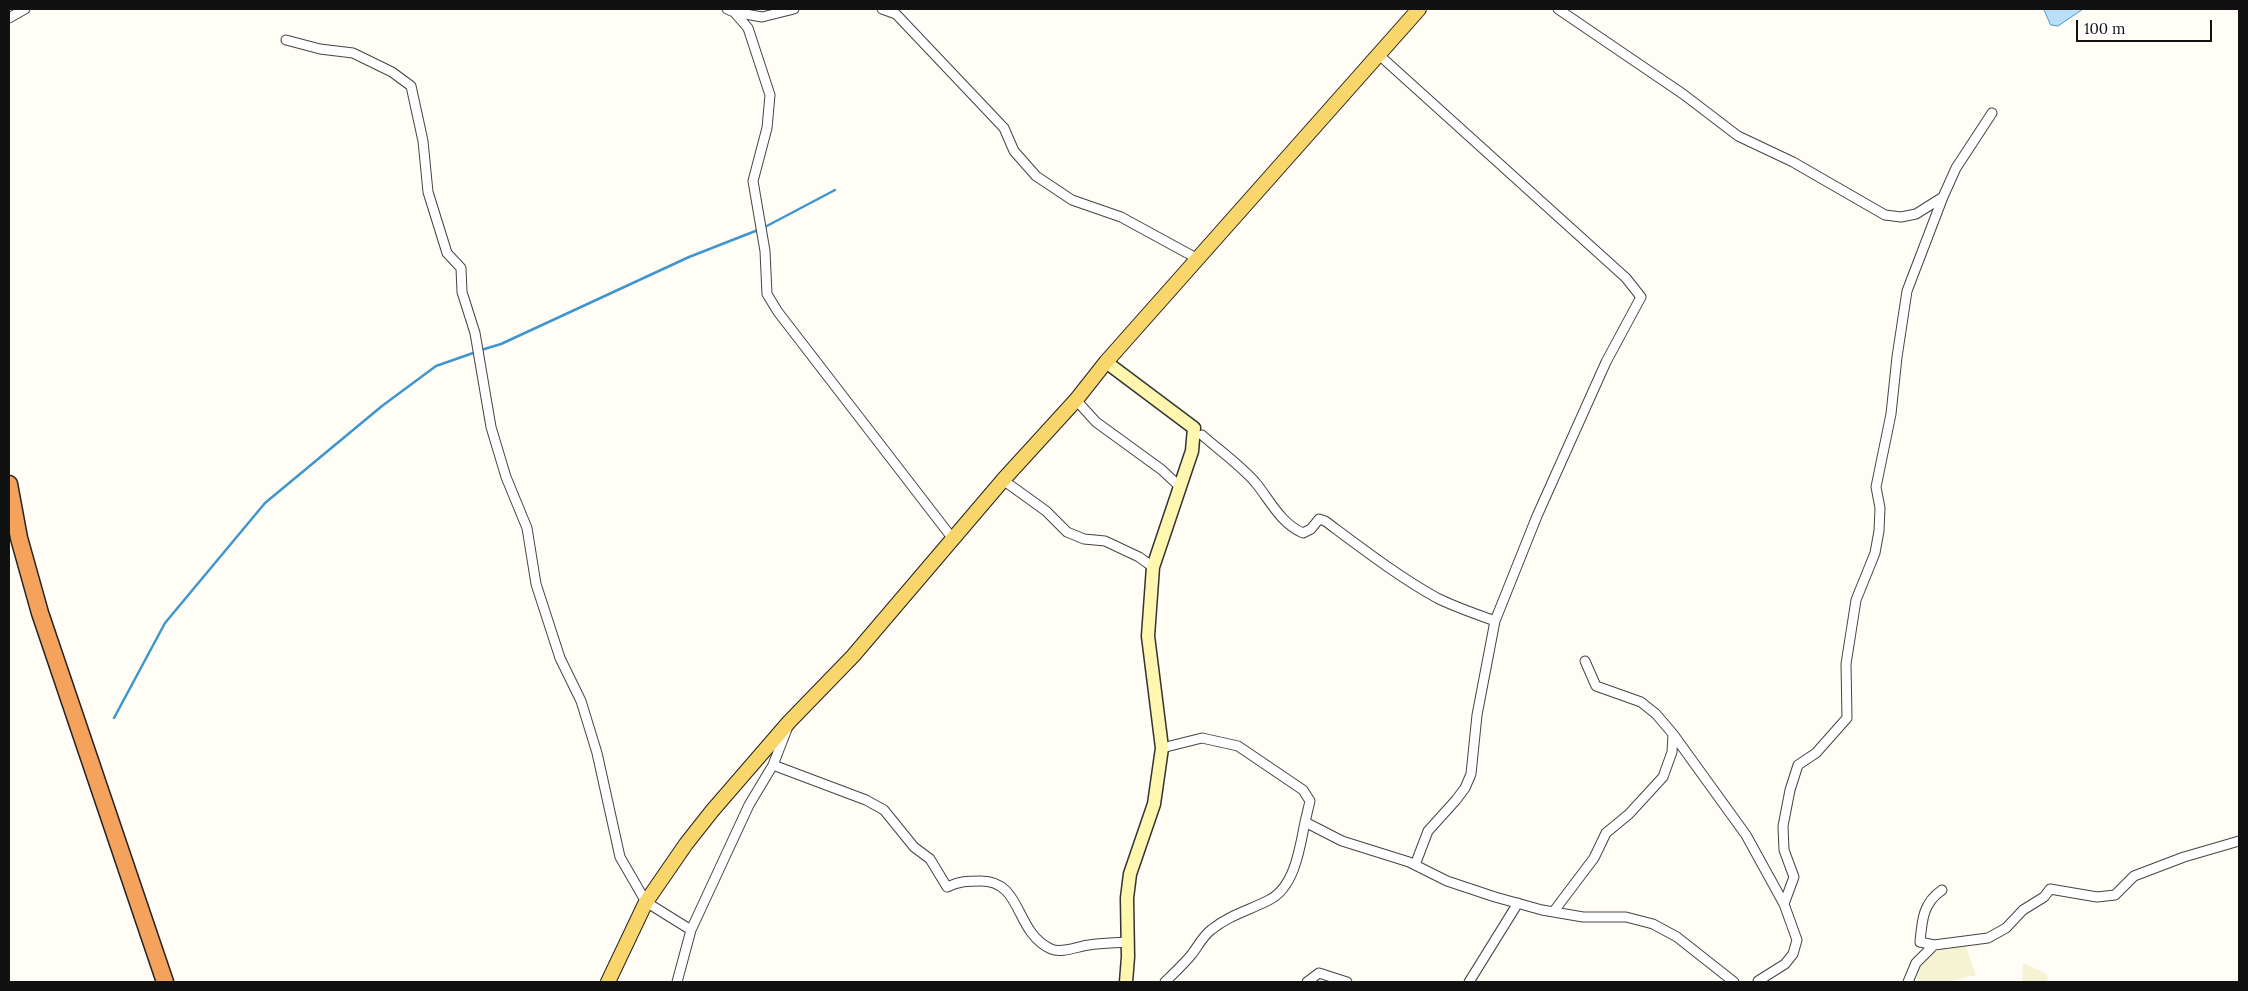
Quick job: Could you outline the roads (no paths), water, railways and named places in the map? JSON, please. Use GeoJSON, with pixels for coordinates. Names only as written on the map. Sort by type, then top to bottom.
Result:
{"type":"FeatureCollection","features":[{"type":"Feature","properties":{"kind":"highway"},"geometry":{"type":"LineString","coordinates":[[9,484],[19,538],[40,613],[100,786],[126,872],[165,982]]}},
{"type":"Feature","properties":{"kind":"main road"},"geometry":{"type":"LineString","coordinates":[[608,982],[646,902],[680,852],[707,818],[789,722],[853,656],[1003,480],[1076,400],[1106,362],[1419,9]]}},
{"type":"Feature","properties":{"kind":"street"},"geometry":{"type":"LineString","coordinates":[[9,18],[25,9]]}},
{"type":"Feature","properties":{"kind":"street"},"geometry":{"type":"LineString","coordinates":[[730,10],[762,17],[794,9]]}},
{"type":"Feature","properties":{"kind":"street"},"geometry":{"type":"LineString","coordinates":[[882,9],[896,11],[1004,128],[1014,151],[1036,176],[1072,200],[1121,217],[1198,259]]}},
{"type":"Feature","properties":{"kind":"street"},"geometry":{"type":"LineString","coordinates":[[1558,9],[1683,94],[1738,136],[1793,162],[1885,216],[1901,217],[1916,214],[1943,197]]}},
{"type":"Feature","properties":{"kind":"street"},"geometry":{"type":"LineString","coordinates":[[730,10],[748,28],[770,95],[767,128],[753,180],[765,251],[767,294],[778,312],[855,414],[953,538]]}},
{"type":"Feature","properties":{"kind":"street"},"geometry":{"type":"LineString","coordinates":[[286,40],[320,49],[353,53],[392,72],[411,86],[423,141],[428,192],[447,253],[461,268],[462,292],[475,333],[491,427],[506,477],[527,528],[536,584],[560,658],[581,701],[597,753],[620,857],[646,902],[691,930]]}},
{"type":"Feature","properties":{"kind":"street"},"geometry":{"type":"LineString","coordinates":[[1378,54],[1626,278],[1642,297],[1606,362],[1537,516],[1495,621],[1477,715],[1470,774],[1456,800],[1428,831],[1415,865]]}},
{"type":"Feature","properties":{"kind":"street"},"geometry":{"type":"LineString","coordinates":[[1784,904],[1794,877],[1784,850],[1783,826],[1790,790],[1798,765],[1816,753],[1847,718],[1846,664],[1856,600],[1875,553],[1879,532],[1880,508],[1876,487],[1891,414],[1907,291],[1956,168],[1992,113]]}},
{"type":"Feature","properties":{"kind":"street"},"geometry":{"type":"LineString","coordinates":[[1106,362],[1194,428],[1192,451],[1153,567],[1148,636],[1162,748],[1154,804],[1130,874],[1127,898],[1128,957],[1126,982]]}},
{"type":"Feature","properties":{"kind":"street"},"geometry":{"type":"LineString","coordinates":[[1076,400],[1096,422],[1162,470],[1180,487]]}},
{"type":"Feature","properties":{"kind":"street"},"geometry":{"type":"LineString","coordinates":[[1202,435],[1254,481],[1279,515],[1294,529],[1303,533],[1311,529],[1319,519],[1325,521],[1362,546],[1377,560],[1438,598],[1495,621]]}},
{"type":"Feature","properties":{"kind":"street"},"geometry":{"type":"LineString","coordinates":[[1003,480],[1046,511],[1067,532],[1084,540],[1105,541],[1138,557],[1153,567]]}},
{"type":"Feature","properties":{"kind":"street"},"geometry":{"type":"LineString","coordinates":[[1585,661],[1596,686],[1641,702],[1656,714],[1673,734],[1746,835],[1784,904],[1797,940],[1793,954],[1785,964],[1758,981]]}},
{"type":"Feature","properties":{"kind":"street"},"geometry":{"type":"LineString","coordinates":[[677,982],[691,930],[749,806],[773,764],[789,722]]}},
{"type":"Feature","properties":{"kind":"street"},"geometry":{"type":"LineString","coordinates":[[1554,911],[1594,858],[1606,833],[1629,814],[1663,777],[1672,752],[1673,734]]}},
{"type":"Feature","properties":{"kind":"street"},"geometry":{"type":"LineString","coordinates":[[1162,748],[1202,738],[1242,747],[1303,790],[1310,801],[1300,851],[1281,891],[1268,901],[1234,914],[1210,930],[1192,954],[1165,982]]}},
{"type":"Feature","properties":{"kind":"street"},"geometry":{"type":"LineString","coordinates":[[773,764],[866,800],[884,810],[914,847],[930,859],[947,886],[963,880],[990,881],[1001,886],[1008,891],[1028,931],[1051,949],[1060,950],[1090,944],[1127,942]]}},
{"type":"Feature","properties":{"kind":"street"},"geometry":{"type":"LineString","coordinates":[[1305,822],[1342,841],[1409,862],[1447,881],[1518,903],[1583,917],[1626,917],[1653,924],[1677,937],[1734,982]]}},
{"type":"Feature","properties":{"kind":"street"},"geometry":{"type":"LineString","coordinates":[[1942,890],[1930,898],[1924,914],[1920,942],[1934,945],[1988,938],[2006,928],[2023,910],[2044,897],[2050,889],[2097,897],[2115,895],[2134,876],[2184,857],[2239,841]]}},
{"type":"Feature","properties":{"kind":"street"},"geometry":{"type":"LineString","coordinates":[[1469,982],[1518,903]]}},
{"type":"Feature","properties":{"kind":"street"},"geometry":{"type":"LineString","coordinates":[[1908,982],[1916,963],[1934,945]]}},
{"type":"Feature","properties":{"kind":"street"},"geometry":{"type":"LineString","coordinates":[[1307,982],[1319,973],[1347,982]]}},
{"type":"Feature","properties":{"kind":"water"},"geometry":{"type":"Polygon","coordinates":[[[2044,9],[2083,9],[2058,26],[2051,25],[2044,9]]]}},
{"type":"Feature","properties":{"kind":"waterway"},"geometry":{"type":"LineString","coordinates":[[763,228],[835,190]]}},
{"type":"Feature","properties":{"kind":"waterway"},"geometry":{"type":"LineString","coordinates":[[481,350],[501,344],[689,257],[758,230]]}},
{"type":"Feature","properties":{"kind":"waterway"},"geometry":{"type":"LineString","coordinates":[[114,718],[165,623],[265,503],[382,406],[436,366],[476,352]]}}]}
